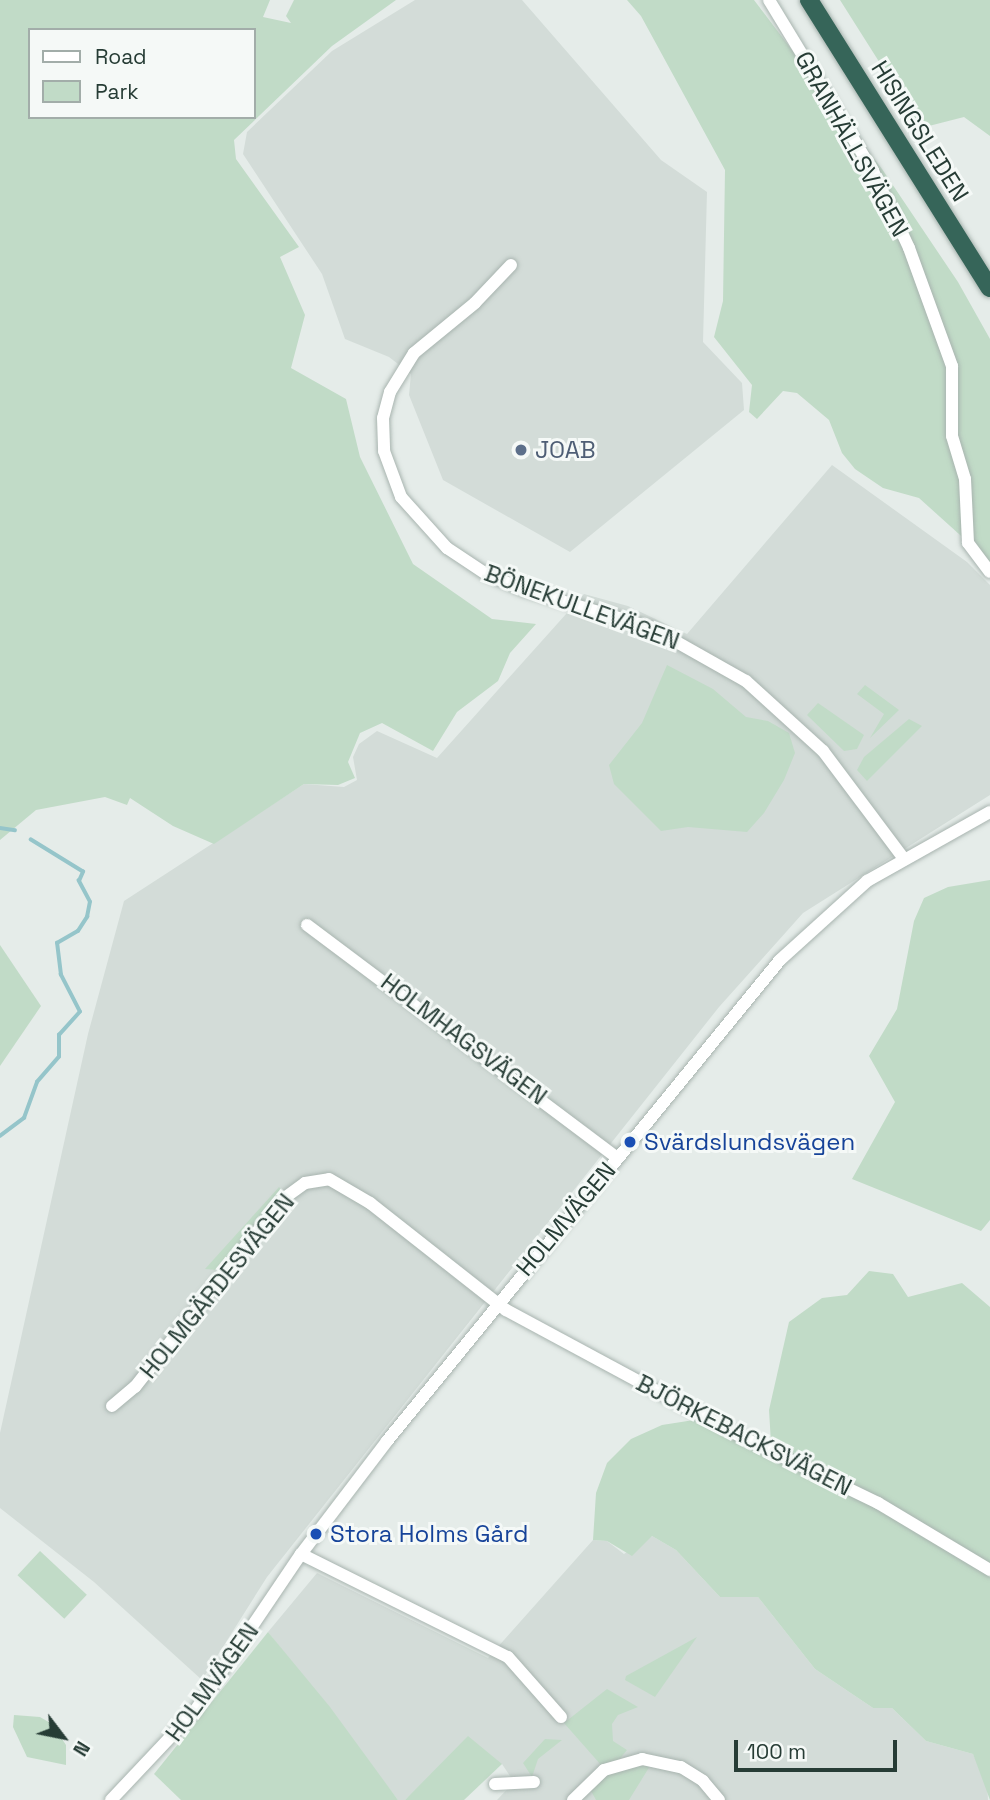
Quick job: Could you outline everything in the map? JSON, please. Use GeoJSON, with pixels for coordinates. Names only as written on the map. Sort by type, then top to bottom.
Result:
{"type":"FeatureCollection","features":[{"type":"Feature","properties":{"kind":"highway","name":"HISINGSLEDEN"},"geometry":{"type":"LineString","coordinates":[[809,0],[990,288]]}},
{"type":"Feature","properties":{"kind":"street","name":"GRANHÄLLSVÄGEN"},"geometry":{"type":"LineString","coordinates":[[769,0],[873,171],[909,248],[952,366],[952,436],[965,479],[968,543],[990,572]]}},
{"type":"Feature","properties":{"kind":"street","name":"BÖNEKULLEVÄGEN"},"geometry":{"type":"LineString","coordinates":[[511,265],[475,303],[414,354],[390,392],[383,418],[384,451],[401,498],[447,548],[486,574],[524,590],[650,627],[746,681],[823,751],[904,859]]}},
{"type":"Feature","properties":{"kind":"street","name":"HOLMVÄGEN"},"geometry":{"type":"LineString","coordinates":[[111,1800],[195,1711],[301,1554],[498,1301],[799,940],[837,905],[904,859],[990,812]]}},
{"type":"Feature","properties":{"kind":"street","name":"HOLMHAGSVÄGEN"},"geometry":{"type":"LineString","coordinates":[[307,925],[617,1158]]}},
{"type":"Feature","properties":{"kind":"street","name":"HOLMGÄRDESVÄGEN"},"geometry":{"type":"LineString","coordinates":[[112,1406],[135,1387],[274,1209],[310,1180],[329,1179],[353,1191],[498,1301]]}},
{"type":"Feature","properties":{"kind":"street","name":"BJÖRKEBACKSVÄGEN"},"geometry":{"type":"LineString","coordinates":[[498,1301],[744,1438],[922,1527],[990,1570]]}},
{"type":"Feature","properties":{"kind":"street"},"geometry":{"type":"LineString","coordinates":[[301,1554],[508,1657],[561,1717]]}},
{"type":"Feature","properties":{"kind":"street"},"geometry":{"type":"LineString","coordinates":[[573,1800],[604,1770],[642,1759],[681,1767],[704,1781],[719,1800]]}},
{"type":"Feature","properties":{"kind":"street"},"geometry":{"type":"LineString","coordinates":[[495,1784],[534,1782]]}},
{"type":"Feature","properties":{"kind":"shaded area"},"geometry":{"type":"Polygon","coordinates":[[[415,0],[522,0],[661,160],[707,192],[703,342],[742,383],[744,410],[570,552],[443,480],[409,395],[411,374],[389,357],[345,339],[322,274],[243,154],[247,132],[332,51],[415,0]]]}},
{"type":"Feature","properties":{"kind":"shaded area"},"geometry":{"type":"Polygon","coordinates":[[[832,465],[967,562],[990,585],[990,795],[803,913],[719,1007],[267,1577],[202,1680],[94,1582],[0,1508],[0,1433],[88,1034],[124,901],[304,784],[344,787],[357,780],[353,757],[359,744],[377,731],[437,758],[584,594],[628,606],[687,634],[832,465]]]}},
{"type":"Feature","properties":{"kind":"shaded area"},"geometry":{"type":"Polygon","coordinates":[[[652,1536],[676,1550],[720,1597],[758,1597],[815,1669],[873,1708],[892,1708],[926,1741],[973,1754],[987,1784],[988,1800],[497,1800],[514,1782],[502,1764],[425,1782],[405,1800],[398,1800],[268,1632],[317,1573],[488,1658],[593,1540],[607,1541],[624,1554],[652,1536]]]}},
{"type":"Feature","properties":{"kind":"green space"},"geometry":{"type":"Polygon","coordinates":[[[0,0],[270,0],[263,17],[291,23],[286,16],[294,0],[396,0],[332,46],[256,119],[256,28],[28,28],[28,119],[256,119],[234,140],[236,159],[299,247],[280,257],[305,315],[291,368],[346,399],[360,457],[413,564],[492,619],[536,624],[510,653],[498,681],[457,712],[433,751],[382,723],[360,733],[348,762],[355,778],[338,785],[304,784],[214,844],[173,826],[130,798],[127,805],[105,797],[36,810],[0,840],[0,0]]]}},
{"type":"Feature","properties":{"kind":"green space"},"geometry":{"type":"Polygon","coordinates":[[[627,0],[754,0],[882,169],[958,282],[990,339],[990,562],[919,498],[883,488],[855,469],[842,453],[829,420],[797,393],[783,391],[757,419],[749,412],[752,385],[714,337],[723,301],[725,170],[641,16],[627,0]]]}},
{"type":"Feature","properties":{"kind":"green space"},"geometry":{"type":"Polygon","coordinates":[[[840,0],[990,0],[990,136],[964,117],[921,128],[840,0]]]}},
{"type":"Feature","properties":{"kind":"green space"},"geometry":{"type":"Polygon","coordinates":[[[667,665],[713,689],[746,717],[768,721],[789,733],[795,753],[784,780],[764,813],[747,832],[688,827],[661,831],[614,784],[609,765],[642,723],[667,665]]]}},
{"type":"Feature","properties":{"kind":"green space"},"geometry":{"type":"Polygon","coordinates":[[[865,685],[899,710],[870,738],[884,714],[857,694],[865,685]]]}},
{"type":"Feature","properties":{"kind":"green space"},"geometry":{"type":"Polygon","coordinates":[[[818,703],[864,735],[857,749],[844,751],[807,715],[818,703]]]}},
{"type":"Feature","properties":{"kind":"green space"},"geometry":{"type":"Polygon","coordinates":[[[909,719],[922,726],[867,781],[857,770],[864,757],[909,719]]]}},
{"type":"Feature","properties":{"kind":"green space"},"geometry":{"type":"Polygon","coordinates":[[[990,880],[990,1220],[981,1231],[852,1179],[895,1102],[869,1056],[897,1009],[914,921],[924,898],[948,887],[990,880]]]}},
{"type":"Feature","properties":{"kind":"green space"},"geometry":{"type":"Polygon","coordinates":[[[0,945],[41,1006],[0,1066],[0,945]]]}},
{"type":"Feature","properties":{"kind":"green space"},"geometry":{"type":"Polygon","coordinates":[[[279,1187],[282,1190],[217,1270],[205,1269],[279,1187]]]}},
{"type":"Feature","properties":{"kind":"green space"},"geometry":{"type":"Polygon","coordinates":[[[869,1271],[893,1274],[908,1297],[962,1283],[990,1307],[990,1800],[973,1754],[926,1741],[892,1708],[873,1708],[815,1669],[758,1597],[720,1597],[676,1550],[652,1536],[632,1556],[607,1541],[593,1540],[596,1493],[607,1463],[631,1439],[662,1425],[694,1420],[819,1481],[832,1474],[771,1443],[769,1410],[789,1322],[822,1298],[847,1295],[869,1271]]]}},
{"type":"Feature","properties":{"kind":"green space"},"geometry":{"type":"Polygon","coordinates":[[[40,1551],[87,1595],[64,1619],[17,1575],[40,1551]]]}},
{"type":"Feature","properties":{"kind":"green space"},"geometry":{"type":"Polygon","coordinates":[[[268,1632],[330,1707],[398,1800],[181,1800],[154,1774],[268,1632]]]}},
{"type":"Feature","properties":{"kind":"green space"},"geometry":{"type":"Polygon","coordinates":[[[697,1637],[655,1697],[625,1680],[626,1676],[697,1637]]]}},
{"type":"Feature","properties":{"kind":"green space"},"geometry":{"type":"Polygon","coordinates":[[[607,1689],[638,1707],[618,1715],[612,1724],[613,1741],[627,1750],[618,1761],[601,1765],[564,1723],[607,1689]]]}},
{"type":"Feature","properties":{"kind":"green space"},"geometry":{"type":"Polygon","coordinates":[[[14,1715],[40,1717],[52,1724],[66,1745],[66,1765],[27,1757],[13,1727],[14,1715]]]}},
{"type":"Feature","properties":{"kind":"green space"},"geometry":{"type":"Polygon","coordinates":[[[468,1736],[502,1764],[464,1800],[405,1800],[468,1736]]]}},
{"type":"Feature","properties":{"kind":"green space"},"geometry":{"type":"Polygon","coordinates":[[[545,1739],[562,1740],[538,1759],[532,1777],[523,1763],[545,1739]]]}},
{"type":"Feature","properties":{"kind":"green space"},"geometry":{"type":"Polygon","coordinates":[[[635,1766],[650,1766],[629,1800],[596,1800],[590,1789],[609,1774],[635,1766]]]}},
{"type":"Feature","properties":{"kind":"waterway"},"geometry":{"type":"LineString","coordinates":[[0,828],[15,830]]}},
{"type":"Feature","properties":{"kind":"waterway"},"geometry":{"type":"LineString","coordinates":[[0,1136],[24,1118],[37,1082],[59,1057],[59,1035],[80,1012],[61,975],[57,943],[78,931],[87,917],[90,902],[79,881],[83,872],[31,840]]}},
{"type":"Feature","properties":{"kind":"place","name":"JOAB"},"geometry":{"type":"Point","coordinates":[521,450]}},
{"type":"Feature","properties":{"kind":"place","name":"Svärdslundsvägen"},"geometry":{"type":"Point","coordinates":[630,1142]}},
{"type":"Feature","properties":{"kind":"place","name":"Stora Holms Gård"},"geometry":{"type":"Point","coordinates":[316,1534]}}]}
